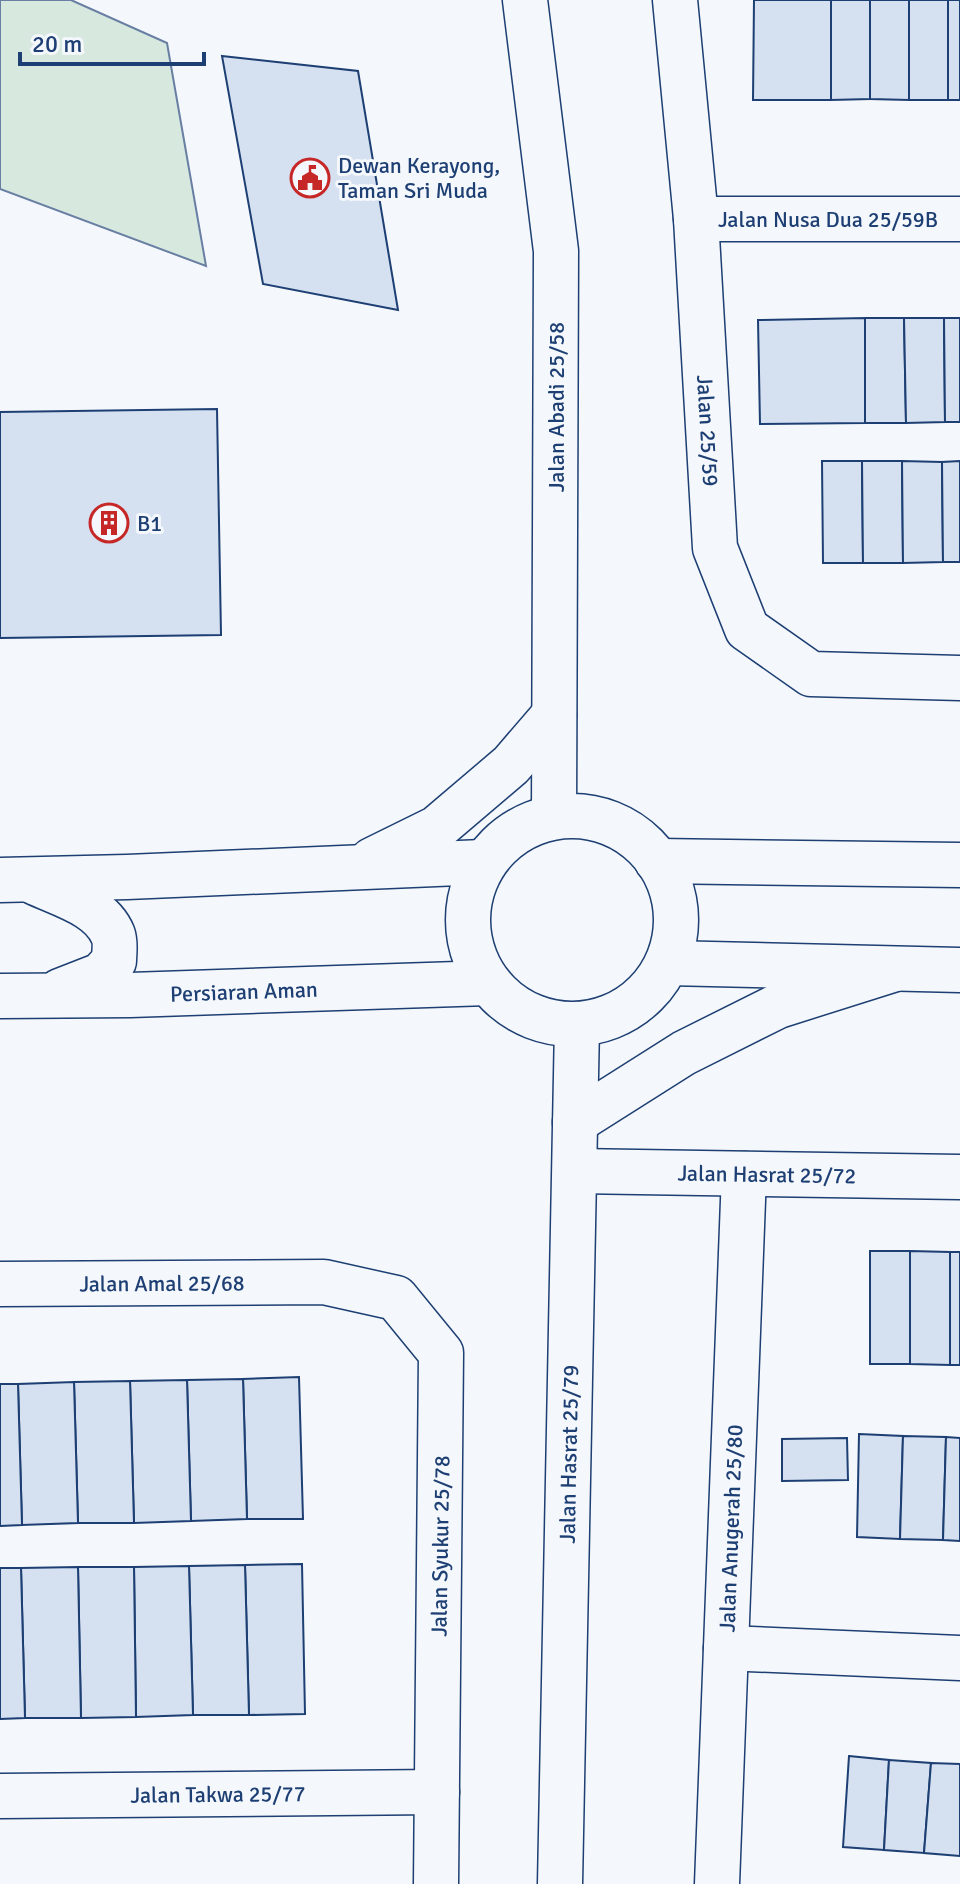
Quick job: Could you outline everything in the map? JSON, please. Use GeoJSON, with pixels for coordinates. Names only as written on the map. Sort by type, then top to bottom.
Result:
{"type":"FeatureCollection","features":[{"type":"Feature","properties":{"kind":"street","name":"Jalan Abadi 25/58"},"geometry":{"type":"LineString","coordinates":[[525,0],[556,251],[554,817]]}},
{"type":"Feature","properties":{"kind":"street","name":"Jalan 25/59"},"geometry":{"type":"LineString","coordinates":[[675,0],[696,219],[715,548],[747,629],[811,674],[960,678]]}},
{"type":"Feature","properties":{"kind":"street","name":"Jalan Nusa Dua 25/59B"},"geometry":{"type":"LineString","coordinates":[[696,219],[960,219]]}},
{"type":"Feature","properties":{"kind":"street"},"geometry":{"type":"LineString","coordinates":[[359,867],[437,828],[511,765],[554,715]]}},
{"type":"Feature","properties":{"kind":"street"},"geometry":{"type":"LineString","coordinates":[[583,816],[612,824],[638,839],[657,861],[673,893],[677,928],[668,963],[653,988],[631,1007],[605,1020],[577,1025],[543,1021],[512,1007],[488,983],[472,955],[466,923],[470,892],[483,862],[502,841],[526,826],[554,817],[583,816]]}},
{"type":"Feature","properties":{"kind":"street"},"geometry":{"type":"LineString","coordinates":[[657,861],[960,865]]}},
{"type":"Feature","properties":{"kind":"street"},"geometry":{"type":"LineString","coordinates":[[14,880],[483,862]]}},
{"type":"Feature","properties":{"kind":"street"},"geometry":{"type":"LineString","coordinates":[[14,880],[81,904],[102,917],[114,938],[114,961],[101,975],[48,995]]}},
{"type":"Feature","properties":{"kind":"street"},"geometry":{"type":"LineString","coordinates":[[668,963],[960,970]]}},
{"type":"Feature","properties":{"kind":"street"},"geometry":{"type":"LineString","coordinates":[[575,1122],[684,1053],[778,1006],[895,969]]}},
{"type":"Feature","properties":{"kind":"street","name":"Persiaran Aman"},"geometry":{"type":"LineString","coordinates":[[0,996],[130,995],[488,983]]}},
{"type":"Feature","properties":{"kind":"street","name":"Jalan Hasrat 25/79"},"geometry":{"type":"LineString","coordinates":[[560,1884],[577,1025]]}},
{"type":"Feature","properties":{"kind":"street","name":"Jalan Hasrat 25/72"},"geometry":{"type":"LineString","coordinates":[[575,1171],[960,1177]]}},
{"type":"Feature","properties":{"kind":"street","name":"Jalan Anugerah 25/80"},"geometry":{"type":"LineString","coordinates":[[717,1884],[744,1174]]}},
{"type":"Feature","properties":{"kind":"street","name":"Jalan Amal 25/68"},"geometry":{"type":"LineString","coordinates":[[0,1284],[324,1282]]}},
{"type":"Feature","properties":{"kind":"street","name":"Jalan Syukur 25/78"},"geometry":{"type":"LineString","coordinates":[[324,1282],[396,1298],[441,1353],[436,1884]]}},
{"type":"Feature","properties":{"kind":"street"},"geometry":{"type":"LineString","coordinates":[[726,1648],[960,1658]]}},
{"type":"Feature","properties":{"kind":"street","name":"Jalan Takwa 25/77"},"geometry":{"type":"LineString","coordinates":[[0,1796],[437,1792]]}},
{"type":"Feature","properties":{"kind":"shaded area"},"geometry":{"type":"Polygon","coordinates":[[[0,0],[71,0],[167,43],[206,266],[0,189],[0,0]]]}},
{"type":"Feature","properties":{"kind":"building"},"geometry":{"type":"Polygon","coordinates":[[[754,0],[831,0],[831,100],[753,100],[754,0]]]}},
{"type":"Feature","properties":{"kind":"building"},"geometry":{"type":"Polygon","coordinates":[[[831,0],[870,0],[870,99],[831,100],[831,0]]]}},
{"type":"Feature","properties":{"kind":"building"},"geometry":{"type":"Polygon","coordinates":[[[870,0],[909,0],[909,100],[870,99],[870,0]]]}},
{"type":"Feature","properties":{"kind":"building"},"geometry":{"type":"Polygon","coordinates":[[[909,0],[948,0],[948,100],[909,100],[909,0]]]}},
{"type":"Feature","properties":{"kind":"building"},"geometry":{"type":"Polygon","coordinates":[[[948,0],[960,0],[960,100],[948,100],[948,0]]]}},
{"type":"Feature","properties":{"kind":"building","name":"Dewan Kerayong, Taman Sri Muda"},"geometry":{"type":"Polygon","coordinates":[[[222,56],[358,71],[398,310],[263,284],[222,56]]]}},
{"type":"Feature","properties":{"kind":"building"},"geometry":{"type":"Polygon","coordinates":[[[865,318],[865,423],[760,424],[758,320],[865,318]]]}},
{"type":"Feature","properties":{"kind":"building"},"geometry":{"type":"Polygon","coordinates":[[[865,318],[904,318],[906,423],[865,423],[865,318]]]}},
{"type":"Feature","properties":{"kind":"building"},"geometry":{"type":"Polygon","coordinates":[[[904,318],[944,318],[945,422],[906,423],[904,318]]]}},
{"type":"Feature","properties":{"kind":"building"},"geometry":{"type":"Polygon","coordinates":[[[944,318],[960,318],[960,422],[945,422],[944,318]]]}},
{"type":"Feature","properties":{"kind":"building","name":"B1"},"geometry":{"type":"Polygon","coordinates":[[[217,409],[221,635],[0,638],[0,412],[217,409]]]}},
{"type":"Feature","properties":{"kind":"building"},"geometry":{"type":"Polygon","coordinates":[[[822,461],[862,461],[863,563],[823,563],[822,461]]]}},
{"type":"Feature","properties":{"kind":"building"},"geometry":{"type":"Polygon","coordinates":[[[862,461],[902,461],[903,563],[863,563],[862,461]]]}},
{"type":"Feature","properties":{"kind":"building"},"geometry":{"type":"Polygon","coordinates":[[[902,461],[942,462],[943,562],[903,563],[902,461]]]}},
{"type":"Feature","properties":{"kind":"building"},"geometry":{"type":"Polygon","coordinates":[[[960,461],[960,562],[943,562],[942,462],[960,461]]]}},
{"type":"Feature","properties":{"kind":"building"},"geometry":{"type":"Polygon","coordinates":[[[870,1251],[910,1251],[910,1364],[870,1364],[870,1251]]]}},
{"type":"Feature","properties":{"kind":"building"},"geometry":{"type":"Polygon","coordinates":[[[910,1251],[950,1252],[950,1365],[910,1364],[910,1251]]]}},
{"type":"Feature","properties":{"kind":"building"},"geometry":{"type":"Polygon","coordinates":[[[950,1252],[960,1252],[960,1365],[950,1365],[950,1252]]]}},
{"type":"Feature","properties":{"kind":"building"},"geometry":{"type":"Polygon","coordinates":[[[299,1377],[303,1519],[247,1519],[243,1379],[299,1377]]]}},
{"type":"Feature","properties":{"kind":"building"},"geometry":{"type":"Polygon","coordinates":[[[243,1379],[247,1519],[191,1521],[187,1380],[243,1379]]]}},
{"type":"Feature","properties":{"kind":"building"},"geometry":{"type":"Polygon","coordinates":[[[187,1380],[191,1521],[134,1523],[130,1381],[187,1380]]]}},
{"type":"Feature","properties":{"kind":"building"},"geometry":{"type":"Polygon","coordinates":[[[130,1381],[134,1523],[78,1523],[74,1382],[130,1381]]]}},
{"type":"Feature","properties":{"kind":"building"},"geometry":{"type":"Polygon","coordinates":[[[74,1382],[78,1523],[22,1525],[18,1384],[74,1382]]]}},
{"type":"Feature","properties":{"kind":"building"},"geometry":{"type":"Polygon","coordinates":[[[0,1384],[18,1384],[22,1525],[0,1526],[0,1384]]]}},
{"type":"Feature","properties":{"kind":"building"},"geometry":{"type":"Polygon","coordinates":[[[859,1434],[903,1436],[900,1539],[857,1537],[859,1434]]]}},
{"type":"Feature","properties":{"kind":"building"},"geometry":{"type":"Polygon","coordinates":[[[903,1436],[946,1437],[943,1540],[900,1539],[903,1436]]]}},
{"type":"Feature","properties":{"kind":"building"},"geometry":{"type":"Polygon","coordinates":[[[946,1437],[960,1438],[960,1541],[943,1540],[946,1437]]]}},
{"type":"Feature","properties":{"kind":"building"},"geometry":{"type":"Polygon","coordinates":[[[847,1438],[848,1480],[782,1481],[782,1439],[847,1438]]]}},
{"type":"Feature","properties":{"kind":"building"},"geometry":{"type":"Polygon","coordinates":[[[302,1564],[305,1714],[249,1715],[245,1565],[302,1564]]]}},
{"type":"Feature","properties":{"kind":"building"},"geometry":{"type":"Polygon","coordinates":[[[245,1565],[249,1715],[193,1715],[189,1566],[245,1565]]]}},
{"type":"Feature","properties":{"kind":"building"},"geometry":{"type":"Polygon","coordinates":[[[189,1566],[193,1715],[136,1717],[134,1567],[189,1566]]]}},
{"type":"Feature","properties":{"kind":"building"},"geometry":{"type":"Polygon","coordinates":[[[78,1567],[134,1567],[136,1717],[81,1718],[78,1567]]]}},
{"type":"Feature","properties":{"kind":"building"},"geometry":{"type":"Polygon","coordinates":[[[78,1567],[81,1718],[25,1718],[21,1568],[78,1567]]]}},
{"type":"Feature","properties":{"kind":"building"},"geometry":{"type":"Polygon","coordinates":[[[0,1568],[21,1568],[25,1718],[0,1719],[0,1568]]]}},
{"type":"Feature","properties":{"kind":"building"},"geometry":{"type":"Polygon","coordinates":[[[849,1756],[889,1760],[884,1850],[843,1847],[849,1756]]]}},
{"type":"Feature","properties":{"kind":"building"},"geometry":{"type":"Polygon","coordinates":[[[889,1760],[931,1763],[924,1853],[884,1850],[889,1760]]]}},
{"type":"Feature","properties":{"kind":"building"},"geometry":{"type":"Polygon","coordinates":[[[931,1763],[960,1764],[960,1856],[924,1853],[931,1763]]]}},
{"type":"Feature","properties":{"kind":"place","name":"Dewan Kerayong, Taman Sri Muda"},"geometry":{"type":"Point","coordinates":[310,178]}},
{"type":"Feature","properties":{"kind":"place","name":"B1"},"geometry":{"type":"Point","coordinates":[109,523]}}]}
